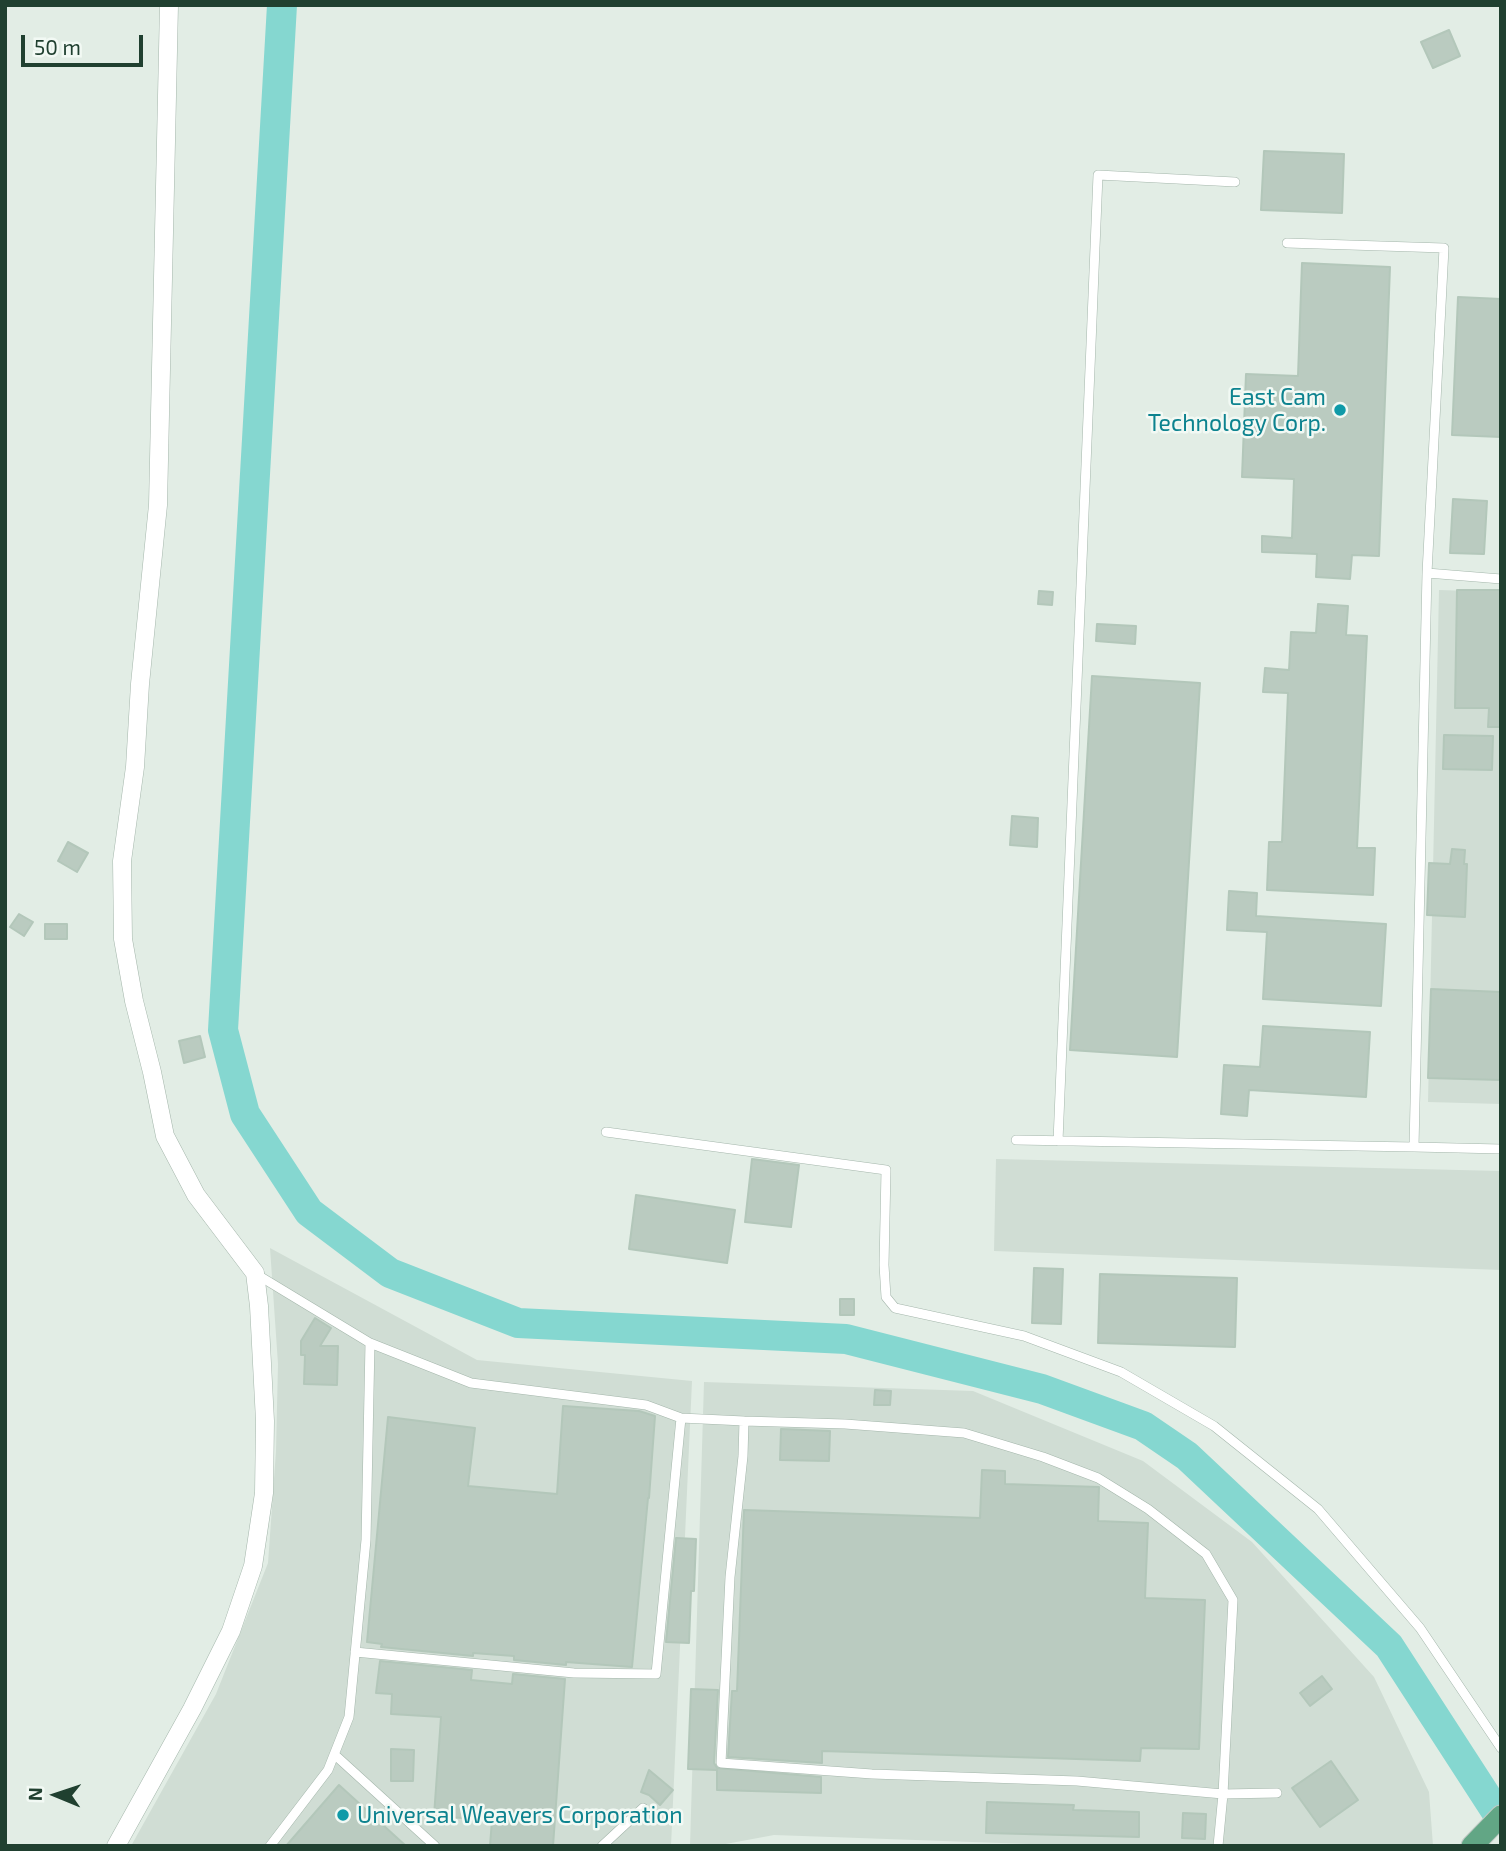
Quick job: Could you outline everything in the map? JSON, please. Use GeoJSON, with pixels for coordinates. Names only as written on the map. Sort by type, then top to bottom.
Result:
{"type":"FeatureCollection","features":[{"type":"Feature","properties":{"kind":"main road"},"geometry":{"type":"LineString","coordinates":[[1472,1846],[1501,1816]]}},
{"type":"Feature","properties":{"kind":"street"},"geometry":{"type":"LineString","coordinates":[[116,1846],[226,1642],[253,1566],[264,1493],[265,1421],[255,1273],[196,1195],[164,1136],[123,939],[122,861],[135,767],[140,684],[158,505],[169,5]]}},
{"type":"Feature","properties":{"kind":"lane"},"geometry":{"type":"LineString","coordinates":[[1058,1141],[1098,175],[1236,181]]}},
{"type":"Feature","properties":{"kind":"lane"},"geometry":{"type":"LineString","coordinates":[[1287,243],[1444,248],[1427,573],[1414,1147]]}},
{"type":"Feature","properties":{"kind":"lane"},"geometry":{"type":"LineString","coordinates":[[1427,573],[1501,579]]}},
{"type":"Feature","properties":{"kind":"lane"},"geometry":{"type":"LineString","coordinates":[[606,1132],[886,1170],[886,1297],[895,1308],[1024,1336],[1121,1372],[1214,1426],[1318,1509],[1420,1628],[1501,1748]]}},
{"type":"Feature","properties":{"kind":"lane"},"geometry":{"type":"LineString","coordinates":[[1016,1140],[1501,1149]]}},
{"type":"Feature","properties":{"kind":"lane"},"geometry":{"type":"LineString","coordinates":[[255,1273],[370,1343],[471,1383],[646,1405],[681,1418],[845,1424],[964,1433],[1043,1457],[1098,1478],[1148,1509],[1206,1554],[1233,1600],[1218,1846]]}},
{"type":"Feature","properties":{"kind":"lane"},"geometry":{"type":"LineString","coordinates":[[270,1846],[328,1770],[349,1717],[366,1540],[370,1343]]}},
{"type":"Feature","properties":{"kind":"lane"},"geometry":{"type":"LineString","coordinates":[[355,1652],[574,1673],[656,1674],[681,1418]]}},
{"type":"Feature","properties":{"kind":"lane"},"geometry":{"type":"LineString","coordinates":[[744,1421],[743,1456],[730,1577],[721,1763],[872,1774],[1077,1781],[1223,1794],[1277,1793]]}},
{"type":"Feature","properties":{"kind":"lane"},"geometry":{"type":"LineString","coordinates":[[335,1755],[436,1846]]}},
{"type":"Feature","properties":{"kind":"lane"},"geometry":{"type":"LineString","coordinates":[[602,1846],[643,1808]]}},
{"type":"Feature","properties":{"kind":"shaded area"},"geometry":{"type":"Polygon","coordinates":[[[1439,590],[1501,592],[1501,1104],[1428,1102],[1439,590]]]}},
{"type":"Feature","properties":{"kind":"shaded area"},"geometry":{"type":"Polygon","coordinates":[[[996,1159],[1501,1171],[1501,1270],[994,1251],[996,1159]]]}},
{"type":"Feature","properties":{"kind":"shaded area","name":"Universal Weavers Corporation"},"geometry":{"type":"Polygon","coordinates":[[[270,1248],[477,1360],[692,1381],[671,1846],[131,1846],[216,1694],[268,1563],[276,1451],[278,1364],[270,1248]]]}},
{"type":"Feature","properties":{"kind":"shaded area"},"geometry":{"type":"Polygon","coordinates":[[[704,1382],[973,1391],[1143,1461],[1252,1542],[1374,1677],[1429,1792],[1433,1846],[1085,1846],[774,1835],[715,1846],[690,1846],[704,1382]]]}},
{"type":"Feature","properties":{"kind":"building"},"geometry":{"type":"Polygon","coordinates":[[[1449,30],[1460,56],[1433,68],[1421,42],[1449,30]]]}},
{"type":"Feature","properties":{"kind":"building"},"geometry":{"type":"Polygon","coordinates":[[[1264,151],[1344,154],[1342,213],[1261,210],[1264,151]]]}},
{"type":"Feature","properties":{"kind":"building","name":"East Cam Technology Corp."},"geometry":{"type":"Polygon","coordinates":[[[1302,263],[1390,267],[1379,556],[1352,555],[1350,579],[1316,577],[1317,554],[1262,552],[1262,536],[1292,538],[1294,479],[1242,477],[1246,374],[1298,376],[1302,263]]]}},
{"type":"Feature","properties":{"kind":"building"},"geometry":{"type":"Polygon","coordinates":[[[1458,297],[1501,299],[1501,437],[1452,435],[1458,297]]]}},
{"type":"Feature","properties":{"kind":"building"},"geometry":{"type":"Polygon","coordinates":[[[1453,499],[1487,501],[1484,554],[1450,553],[1453,499]]]}},
{"type":"Feature","properties":{"kind":"building"},"geometry":{"type":"Polygon","coordinates":[[[1457,590],[1501,590],[1501,727],[1488,727],[1489,708],[1455,708],[1457,590]]]}},
{"type":"Feature","properties":{"kind":"building"},"geometry":{"type":"Polygon","coordinates":[[[1039,591],[1053,592],[1052,605],[1038,604],[1039,591]]]}},
{"type":"Feature","properties":{"kind":"building"},"geometry":{"type":"Polygon","coordinates":[[[1318,604],[1348,606],[1346,635],[1367,636],[1357,848],[1375,848],[1373,895],[1267,890],[1269,842],[1282,842],[1288,693],[1263,692],[1265,668],[1289,670],[1291,632],[1316,633],[1318,604]]]}},
{"type":"Feature","properties":{"kind":"building"},"geometry":{"type":"Polygon","coordinates":[[[1097,624],[1136,626],[1135,644],[1096,641],[1097,624]]]}},
{"type":"Feature","properties":{"kind":"building"},"geometry":{"type":"Polygon","coordinates":[[[1092,676],[1200,683],[1177,1057],[1070,1050],[1092,676]]]}},
{"type":"Feature","properties":{"kind":"building"},"geometry":{"type":"Polygon","coordinates":[[[1444,735],[1493,736],[1492,770],[1443,769],[1444,735]]]}},
{"type":"Feature","properties":{"kind":"building"},"geometry":{"type":"Polygon","coordinates":[[[1012,816],[1038,818],[1037,847],[1010,845],[1012,816]]]}},
{"type":"Feature","properties":{"kind":"building"},"geometry":{"type":"Polygon","coordinates":[[[68,842],[88,853],[77,872],[58,861],[68,842]]]}},
{"type":"Feature","properties":{"kind":"building"},"geometry":{"type":"Polygon","coordinates":[[[1452,849],[1465,850],[1465,917],[1427,915],[1429,863],[1450,864],[1452,849]]]}},
{"type":"Feature","properties":{"kind":"building"},"geometry":{"type":"Polygon","coordinates":[[[1229,891],[1257,893],[1256,916],[1386,924],[1381,1006],[1263,999],[1267,932],[1227,930],[1229,891]]]}},
{"type":"Feature","properties":{"kind":"building"},"geometry":{"type":"Polygon","coordinates":[[[19,914],[33,922],[24,936],[10,927],[19,914]]]}},
{"type":"Feature","properties":{"kind":"building"},"geometry":{"type":"Polygon","coordinates":[[[45,924],[67,924],[67,939],[45,939],[45,924]]]}},
{"type":"Feature","properties":{"kind":"building"},"geometry":{"type":"Polygon","coordinates":[[[1431,989],[1501,992],[1501,1080],[1428,1078],[1431,989]]]}},
{"type":"Feature","properties":{"kind":"building"},"geometry":{"type":"Polygon","coordinates":[[[1263,1026],[1370,1032],[1366,1097],[1249,1090],[1247,1116],[1221,1114],[1224,1065],[1260,1067],[1263,1026]]]}},
{"type":"Feature","properties":{"kind":"building"},"geometry":{"type":"Polygon","coordinates":[[[200,1036],[205,1057],[184,1063],[179,1041],[200,1036]]]}},
{"type":"Feature","properties":{"kind":"building"},"geometry":{"type":"Polygon","coordinates":[[[752,1159],[799,1165],[791,1227],[745,1222],[752,1159]]]}},
{"type":"Feature","properties":{"kind":"building"},"geometry":{"type":"Polygon","coordinates":[[[636,1195],[735,1210],[727,1263],[629,1249],[636,1195]]]}},
{"type":"Feature","properties":{"kind":"building"},"geometry":{"type":"Polygon","coordinates":[[[1034,1268],[1063,1269],[1061,1324],[1032,1323],[1034,1268]]]}},
{"type":"Feature","properties":{"kind":"building"},"geometry":{"type":"Polygon","coordinates":[[[1100,1274],[1237,1278],[1235,1347],[1098,1343],[1100,1274]]]}},
{"type":"Feature","properties":{"kind":"building"},"geometry":{"type":"Polygon","coordinates":[[[840,1299],[854,1299],[854,1315],[840,1315],[840,1299]]]}},
{"type":"Feature","properties":{"kind":"building"},"geometry":{"type":"Polygon","coordinates":[[[315,1318],[331,1328],[320,1346],[338,1346],[337,1385],[304,1384],[305,1355],[301,1355],[301,1341],[315,1318]]]}},
{"type":"Feature","properties":{"kind":"building"},"geometry":{"type":"Polygon","coordinates":[[[875,1390],[891,1391],[890,1405],[874,1405],[875,1390]]]}},
{"type":"Feature","properties":{"kind":"building"},"geometry":{"type":"Polygon","coordinates":[[[563,1406],[639,1411],[655,1416],[632,1667],[566,1662],[566,1665],[514,1660],[514,1656],[473,1653],[473,1656],[381,1647],[382,1644],[367,1642],[388,1417],[475,1428],[468,1486],[557,1494],[563,1406]]]}},
{"type":"Feature","properties":{"kind":"building"},"geometry":{"type":"Polygon","coordinates":[[[781,1429],[830,1431],[829,1461],[780,1460],[781,1429]]]}},
{"type":"Feature","properties":{"kind":"building"},"geometry":{"type":"Polygon","coordinates":[[[982,1470],[1005,1471],[1005,1484],[1099,1487],[1098,1521],[1148,1523],[1145,1598],[1205,1600],[1199,1749],[1141,1748],[1140,1761],[822,1751],[822,1763],[728,1757],[732,1691],[737,1691],[744,1510],[980,1518],[982,1470]]]}},
{"type":"Feature","properties":{"kind":"building"},"geometry":{"type":"Polygon","coordinates":[[[676,1538],[696,1539],[689,1643],[666,1642],[676,1538]]]}},
{"type":"Feature","properties":{"kind":"building"},"geometry":{"type":"Polygon","coordinates":[[[380,1661],[472,1670],[471,1680],[512,1684],[513,1674],[565,1679],[553,1846],[490,1846],[492,1820],[434,1816],[441,1717],[391,1714],[392,1694],[376,1693],[380,1661]]]}},
{"type":"Feature","properties":{"kind":"building"},"geometry":{"type":"Polygon","coordinates":[[[1322,1676],[1332,1689],[1310,1706],[1300,1693],[1322,1676]]]}},
{"type":"Feature","properties":{"kind":"building"},"geometry":{"type":"Polygon","coordinates":[[[691,1689],[718,1690],[714,1763],[717,1768],[821,1777],[821,1793],[717,1790],[717,1770],[688,1769],[691,1689]]]}},
{"type":"Feature","properties":{"kind":"building"},"geometry":{"type":"Polygon","coordinates":[[[391,1749],[414,1750],[413,1781],[391,1781],[391,1749]]]}},
{"type":"Feature","properties":{"kind":"building"},"geometry":{"type":"Polygon","coordinates":[[[1331,1761],[1358,1800],[1320,1827],[1292,1788],[1331,1761]]]}},
{"type":"Feature","properties":{"kind":"building"},"geometry":{"type":"Polygon","coordinates":[[[649,1770],[673,1790],[660,1805],[641,1792],[649,1770]]]}},
{"type":"Feature","properties":{"kind":"building","name":"Universal Weavers Corporation"},"geometry":{"type":"Polygon","coordinates":[[[339,1785],[406,1846],[286,1846],[339,1785]]]}},
{"type":"Feature","properties":{"kind":"building"},"geometry":{"type":"Polygon","coordinates":[[[987,1802],[1074,1805],[1073,1810],[1139,1812],[1139,1837],[986,1833],[987,1802]]]}},
{"type":"Feature","properties":{"kind":"building"},"geometry":{"type":"Polygon","coordinates":[[[1183,1813],[1206,1814],[1205,1839],[1182,1838],[1183,1813]]]}},
{"type":"Feature","properties":{"kind":"waterway"},"geometry":{"type":"LineString","coordinates":[[282,5],[223,1030],[245,1114],[309,1212],[390,1273],[518,1323],[846,1339],[1042,1389],[1143,1426],[1187,1456],[1389,1646],[1501,1819]]}},
{"type":"Feature","properties":{"kind":"place","name":"East Cam Technology Corp."},"geometry":{"type":"Point","coordinates":[1340,410]}},
{"type":"Feature","properties":{"kind":"place","name":"Universal Weavers Corporation"},"geometry":{"type":"Point","coordinates":[343,1815]}}]}
